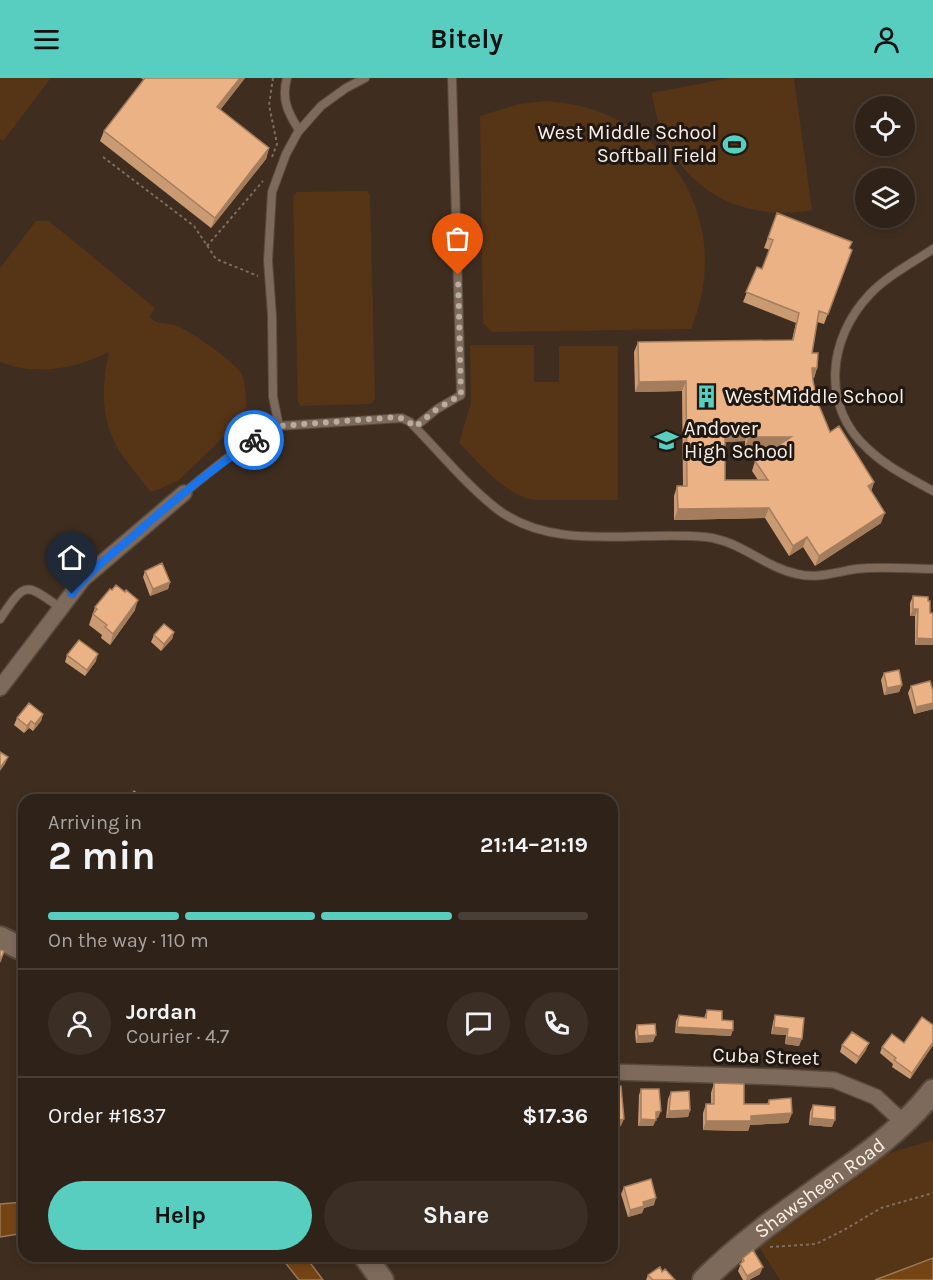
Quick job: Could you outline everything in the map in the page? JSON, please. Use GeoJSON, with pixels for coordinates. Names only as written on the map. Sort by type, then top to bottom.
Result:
{"type":"FeatureCollection","features":[{"type":"Feature","properties":{"kind":"main road"},"geometry":{"type":"LineString","coordinates":[[0,938],[18,947]]}},
{"type":"Feature","properties":{"kind":"main road","name":"Shawsheen Road"},"geometry":{"type":"LineString","coordinates":[[704,1280],[752,1237],[856,1162],[904,1123],[933,1091]]}},
{"type":"Feature","properties":{"kind":"main road"},"geometry":{"type":"LineString","coordinates":[[369,1262],[382,1280]]}},
{"type":"Feature","properties":{"kind":"street"},"geometry":{"type":"LineString","coordinates":[[0,688],[83,579],[184,493]]}},
{"type":"Feature","properties":{"kind":"street","name":"Cuba Street"},"geometry":{"type":"LineString","coordinates":[[618,1072],[834,1080],[876,1097],[904,1123]]}},
{"type":"Feature","properties":{"kind":"lane"},"geometry":{"type":"LineString","coordinates":[[287,78],[284,96],[286,108],[299,130]]}},
{"type":"Feature","properties":{"kind":"lane"},"geometry":{"type":"LineString","coordinates":[[279,426],[273,397],[272,315],[268,261],[272,192],[286,154],[299,130],[321,106],[346,88],[366,78]]}},
{"type":"Feature","properties":{"kind":"lane"},"geometry":{"type":"LineString","coordinates":[[415,427],[437,409],[461,395],[452,78]]}},
{"type":"Feature","properties":{"kind":"lane"},"geometry":{"type":"LineString","coordinates":[[933,249],[882,283],[861,304],[851,317],[840,339],[834,373],[840,406],[861,443],[889,466],[933,491]]}},
{"type":"Feature","properties":{"kind":"lane"},"geometry":{"type":"LineString","coordinates":[[184,493],[223,460],[260,435],[279,426],[398,417],[415,427],[497,509],[543,530],[580,537],[650,535],[722,539],[787,571],[806,576],[858,569],[933,570]]}},
{"type":"Feature","properties":{"kind":"lane"},"geometry":{"type":"LineString","coordinates":[[0,619],[16,596],[28,589],[34,589],[62,609]]}},
{"type":"Feature","properties":{"kind":"path"},"geometry":{"type":"LineString","coordinates":[[271,163],[277,144],[269,105],[273,78]]}},
{"type":"Feature","properties":{"kind":"path"},"geometry":{"type":"LineString","coordinates":[[103,157],[194,226],[216,259],[258,277],[258,267]]}},
{"type":"Feature","properties":{"kind":"path"},"geometry":{"type":"LineString","coordinates":[[207,246],[269,175]]}},
{"type":"Feature","properties":{"kind":"path"},"geometry":{"type":"LineString","coordinates":[[752,1237],[761,1248],[816,1244],[881,1208],[933,1193]]}},
{"type":"Feature","properties":{"kind":"shaded area"},"geometry":{"type":"Polygon","coordinates":[[[0,78],[51,78],[3,141],[0,139],[0,78]]]}},
{"type":"Feature","properties":{"kind":"shaded area","name":"West Middle School Softball Field"},"geometry":{"type":"Polygon","coordinates":[[[730,78],[794,78],[812,210],[782,213],[754,210],[728,201],[705,188],[686,170],[670,148],[659,122],[652,93],[730,78]]]}},
{"type":"Feature","properties":{"kind":"shaded area"},"geometry":{"type":"Polygon","coordinates":[[[546,101],[588,108],[625,124],[656,147],[680,176],[697,210],[704,248],[703,288],[691,329],[492,332],[483,323],[480,116],[519,104],[546,101]]]}},
{"type":"Feature","properties":{"kind":"shaded area"},"geometry":{"type":"Polygon","coordinates":[[[367,191],[370,195],[375,399],[371,404],[301,406],[298,402],[293,197],[297,192],[367,191]]]}},
{"type":"Feature","properties":{"kind":"shaded area"},"geometry":{"type":"Polygon","coordinates":[[[36,221],[49,221],[155,308],[149,317],[153,320],[175,325],[191,333],[222,355],[242,375],[247,407],[229,432],[178,481],[151,492],[117,447],[107,421],[105,408],[104,380],[109,352],[83,363],[56,369],[28,369],[0,362],[0,268],[36,221]]]}},
{"type":"Feature","properties":{"kind":"shaded area"},"geometry":{"type":"Polygon","coordinates":[[[470,345],[534,345],[534,382],[559,382],[559,346],[618,346],[618,500],[535,500],[524,497],[493,478],[459,443],[471,403],[470,345]]]}},
{"type":"Feature","properties":{"kind":"shaded area"},"geometry":{"type":"Polygon","coordinates":[[[933,1140],[933,1267],[886,1280],[780,1280],[759,1247],[865,1172],[886,1154],[933,1140]]]}},
{"type":"Feature","properties":{"kind":"shaded area"},"geometry":{"type":"Polygon","coordinates":[[[18,1202],[18,1234],[0,1237],[0,1204],[18,1202]]]}},
{"type":"Feature","properties":{"kind":"shaded area"},"geometry":{"type":"Polygon","coordinates":[[[933,1258],[933,1280],[875,1280],[933,1258]]]}},
{"type":"Feature","properties":{"kind":"shaded area"},"geometry":{"type":"Polygon","coordinates":[[[285,1262],[310,1262],[323,1280],[299,1280],[285,1262]]]}},
{"type":"Feature","properties":{"kind":"building"},"geometry":{"type":"Polygon","coordinates":[[[145,78],[240,78],[217,107],[269,148],[215,218],[104,131],[145,78]]]}},
{"type":"Feature","properties":{"kind":"building","name":"West Middle School"},"geometry":{"type":"Polygon","coordinates":[[[777,213],[852,242],[849,248],[852,250],[828,314],[819,311],[812,353],[818,353],[817,368],[812,368],[813,381],[818,403],[830,432],[839,426],[874,482],[868,486],[885,513],[819,556],[807,537],[793,546],[769,508],[678,509],[677,486],[687,486],[686,381],[639,382],[638,342],[793,340],[799,313],[746,292],[757,267],[762,269],[773,240],[768,238],[777,213]],[[749,431],[725,432],[725,480],[768,480],[755,461],[791,437],[749,437],[749,431]]]}},
{"type":"Feature","properties":{"kind":"building"},"geometry":{"type":"Polygon","coordinates":[[[162,563],[170,582],[153,589],[145,571],[162,563]]]}},
{"type":"Feature","properties":{"kind":"building"},"geometry":{"type":"Polygon","coordinates":[[[116,585],[138,600],[113,634],[105,627],[107,625],[93,614],[97,609],[95,607],[116,585]]]}},
{"type":"Feature","properties":{"kind":"building"},"geometry":{"type":"Polygon","coordinates":[[[913,596],[928,597],[930,601],[930,613],[933,613],[933,639],[917,638],[918,609],[913,609],[913,596]]]}},
{"type":"Feature","properties":{"kind":"building"},"geometry":{"type":"Polygon","coordinates":[[[164,624],[174,632],[164,644],[154,635],[164,624]]]}},
{"type":"Feature","properties":{"kind":"building"},"geometry":{"type":"Polygon","coordinates":[[[79,640],[98,654],[87,670],[67,655],[79,640]]]}},
{"type":"Feature","properties":{"kind":"building"},"geometry":{"type":"Polygon","coordinates":[[[899,670],[902,685],[887,688],[884,673],[899,670]]]}},
{"type":"Feature","properties":{"kind":"building"},"geometry":{"type":"Polygon","coordinates":[[[930,681],[933,703],[916,707],[911,686],[930,681]]]}},
{"type":"Feature","properties":{"kind":"building"},"geometry":{"type":"Polygon","coordinates":[[[29,703],[43,714],[35,724],[31,721],[27,726],[17,718],[29,703]]]}},
{"type":"Feature","properties":{"kind":"building"},"geometry":{"type":"Polygon","coordinates":[[[0,752],[8,757],[0,768],[0,752]]]}},
{"type":"Feature","properties":{"kind":"building"},"geometry":{"type":"Polygon","coordinates":[[[0,950],[4,951],[0,962],[0,950]]]}},
{"type":"Feature","properties":{"kind":"building"},"geometry":{"type":"Polygon","coordinates":[[[707,1010],[722,1011],[722,1020],[733,1021],[733,1030],[677,1027],[679,1015],[706,1018],[707,1010]]]}},
{"type":"Feature","properties":{"kind":"building"},"geometry":{"type":"Polygon","coordinates":[[[775,1015],[804,1018],[802,1039],[787,1037],[788,1029],[774,1027],[775,1015]]]}},
{"type":"Feature","properties":{"kind":"building"},"geometry":{"type":"Polygon","coordinates":[[[922,1017],[933,1025],[933,1042],[912,1073],[894,1060],[896,1058],[882,1047],[892,1034],[904,1043],[922,1017]]]}},
{"type":"Feature","properties":{"kind":"building"},"geometry":{"type":"Polygon","coordinates":[[[655,1024],[656,1035],[638,1036],[637,1025],[655,1024]]]}},
{"type":"Feature","properties":{"kind":"building"},"geometry":{"type":"Polygon","coordinates":[[[852,1032],[869,1043],[859,1057],[842,1045],[852,1032]]]}},
{"type":"Feature","properties":{"kind":"building"},"geometry":{"type":"Polygon","coordinates":[[[714,1083],[744,1084],[744,1104],[769,1104],[769,1100],[791,1098],[792,1113],[751,1116],[751,1121],[706,1121],[706,1104],[714,1104],[714,1083]]]}},
{"type":"Feature","properties":{"kind":"building"},"geometry":{"type":"Polygon","coordinates":[[[618,1086],[621,1086],[624,1119],[618,1120],[618,1086]]]}},
{"type":"Feature","properties":{"kind":"building"},"geometry":{"type":"Polygon","coordinates":[[[641,1089],[659,1089],[661,1111],[656,1112],[656,1120],[641,1119],[641,1089]]]}},
{"type":"Feature","properties":{"kind":"building"},"geometry":{"type":"Polygon","coordinates":[[[689,1091],[690,1110],[669,1111],[671,1092],[689,1091]]]}},
{"type":"Feature","properties":{"kind":"building"},"geometry":{"type":"Polygon","coordinates":[[[813,1105],[835,1107],[835,1120],[812,1118],[813,1105]]]}},
{"type":"Feature","properties":{"kind":"building"},"geometry":{"type":"Polygon","coordinates":[[[651,1179],[656,1198],[643,1202],[644,1206],[630,1210],[624,1187],[651,1179]]]}},
{"type":"Feature","properties":{"kind":"building"},"geometry":{"type":"Polygon","coordinates":[[[753,1250],[763,1267],[747,1276],[740,1264],[744,1261],[743,1258],[753,1250]]]}},
{"type":"Feature","properties":{"kind":"building"},"geometry":{"type":"Polygon","coordinates":[[[660,1267],[662,1272],[665,1269],[675,1280],[653,1280],[648,1275],[660,1267]]]}},
{"type":"Feature","properties":{"kind":"way so far"},"geometry":{"type":"LineString","coordinates":[[254,440],[279,426],[398,417],[415,427],[437,409],[454,401],[461,395],[458,275]]}},
{"type":"Feature","properties":{"kind":"place","name":"West Middle School Softball Field"},"geometry":{"type":"Point","coordinates":[735,144]}},
{"type":"Feature","properties":{"kind":"place","name":"West Middle School"},"geometry":{"type":"Point","coordinates":[707,396]}},
{"type":"Feature","properties":{"kind":"place","name":"Andover High School"},"geometry":{"type":"Point","coordinates":[666,440]}},
{"type":"Feature","properties":{"kind":"route"},"geometry":{"type":"LineString","coordinates":[[72,594],[83,579],[143,527],[223,460],[254,440]]}}]}
